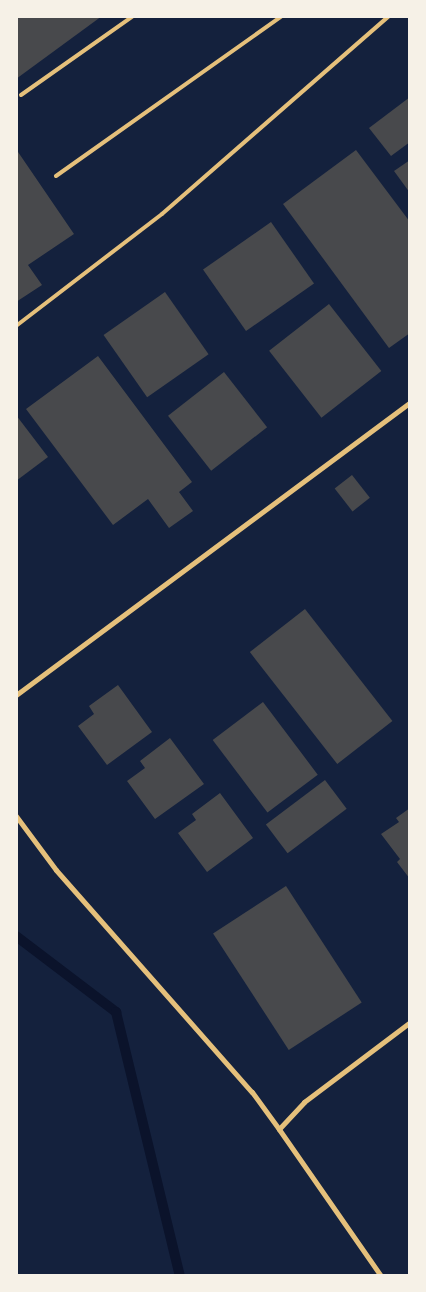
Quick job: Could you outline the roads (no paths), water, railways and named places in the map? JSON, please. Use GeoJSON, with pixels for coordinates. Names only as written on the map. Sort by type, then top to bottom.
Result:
{"type":"FeatureCollection","features":[{"type":"Feature","properties":{"kind":"street"},"geometry":{"type":"LineString","coordinates":[[16,695],[410,402]]}},
{"type":"Feature","properties":{"kind":"street"},"geometry":{"type":"LineString","coordinates":[[16,816],[56,870],[252,1092],[381,1276]]}},
{"type":"Feature","properties":{"kind":"street"},"geometry":{"type":"LineString","coordinates":[[279,1129],[304,1102],[410,1022]]}},
{"type":"Feature","properties":{"kind":"lane"},"geometry":{"type":"LineString","coordinates":[[21,95],[133,16]]}},
{"type":"Feature","properties":{"kind":"lane"},"geometry":{"type":"LineString","coordinates":[[56,176],[282,16]]}},
{"type":"Feature","properties":{"kind":"lane"},"geometry":{"type":"LineString","coordinates":[[16,326],[162,214],[389,16]]}},
{"type":"Feature","properties":{"kind":"waterway"},"geometry":{"type":"LineString","coordinates":[[16,936],[116,1012],[180,1276]]}}]}
